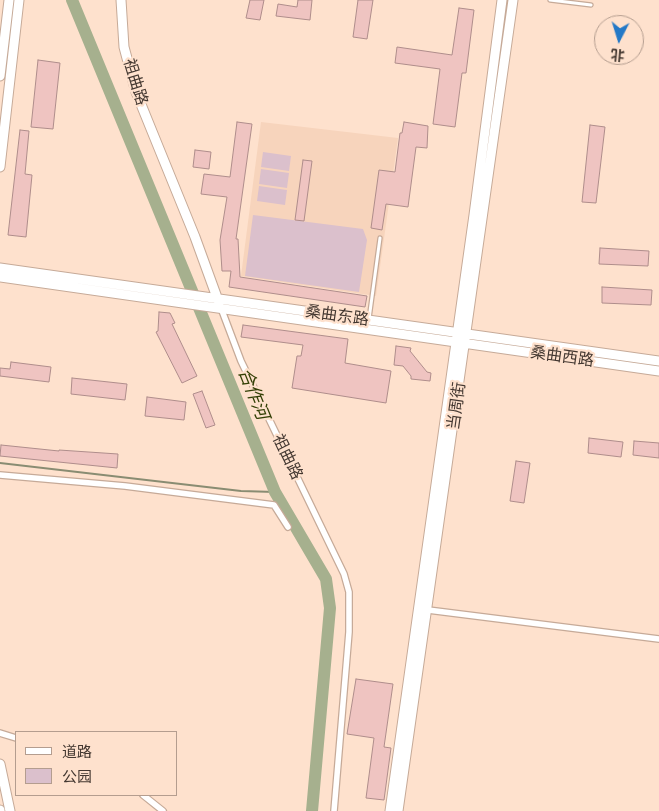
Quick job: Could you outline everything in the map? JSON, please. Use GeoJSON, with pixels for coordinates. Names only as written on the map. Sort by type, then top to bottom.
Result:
{"type":"FeatureCollection","features":[{"type":"Feature","properties":{"kind":"main road"},"geometry":{"type":"LineString","coordinates":[[0,76],[9,0]]}},
{"type":"Feature","properties":{"kind":"main road"},"geometry":{"type":"LineString","coordinates":[[0,167],[19,0]]}},
{"type":"Feature","properties":{"kind":"main road","name":"祖曲路"},"geometry":{"type":"LineString","coordinates":[[121,0],[124,47],[136,92],[195,237],[215,303]]}},
{"type":"Feature","properties":{"kind":"main road","name":"当周街"},"geometry":{"type":"LineString","coordinates":[[390,811],[502,0]]}},
{"type":"Feature","properties":{"kind":"main road","name":"当周街"},"geometry":{"type":"LineString","coordinates":[[398,811],[514,0]]}},
{"type":"Feature","properties":{"kind":"main road"},"geometry":{"type":"LineString","coordinates":[[0,268],[215,303]]}},
{"type":"Feature","properties":{"kind":"main road"},"geometry":{"type":"LineString","coordinates":[[0,277],[175,297]]}},
{"type":"Feature","properties":{"kind":"main road","name":"桑曲东路"},"geometry":{"type":"LineString","coordinates":[[215,303],[368,320],[466,339]]}},
{"type":"Feature","properties":{"kind":"main road","name":"桑曲东路"},"geometry":{"type":"LineString","coordinates":[[215,303],[456,337]]}},
{"type":"Feature","properties":{"kind":"main road","name":"桑曲西路"},"geometry":{"type":"LineString","coordinates":[[466,339],[659,361]]}},
{"type":"Feature","properties":{"kind":"main road","name":"桑曲西路"},"geometry":{"type":"LineString","coordinates":[[466,339],[659,371]]}},
{"type":"Feature","properties":{"kind":"main road"},"geometry":{"type":"LineString","coordinates":[[0,764],[10,811]]}},
{"type":"Feature","properties":{"kind":"street"},"geometry":{"type":"LineString","coordinates":[[0,76],[10,78]]}},
{"type":"Feature","properties":{"kind":"street","name":"祖曲路"},"geometry":{"type":"LineString","coordinates":[[215,303],[344,574],[349,592],[350,632],[334,811]]}},
{"type":"Feature","properties":{"kind":"street"},"geometry":{"type":"LineString","coordinates":[[0,475],[125,486],[274,505],[288,527]]}},
{"type":"Feature","properties":{"kind":"street"},"geometry":{"type":"LineString","coordinates":[[428,610],[659,639]]}},
{"type":"Feature","properties":{"kind":"street"},"geometry":{"type":"LineString","coordinates":[[0,733],[15,738]]}},
{"type":"Feature","properties":{"kind":"street"},"geometry":{"type":"LineString","coordinates":[[144,796],[163,811]]}},
{"type":"Feature","properties":{"kind":"lane"},"geometry":{"type":"LineString","coordinates":[[550,0],[591,5]]}},
{"type":"Feature","properties":{"kind":"lane"},"geometry":{"type":"LineString","coordinates":[[368,320],[380,238]]}},
{"type":"Feature","properties":{"kind":"shaded area"},"geometry":{"type":"Polygon","coordinates":[[[261,122],[398,138],[376,296],[241,276],[261,122]]]}},
{"type":"Feature","properties":{"kind":"green space"},"geometry":{"type":"Polygon","coordinates":[[[263,152],[291,156],[289,171],[261,167],[263,152]]]}},
{"type":"Feature","properties":{"kind":"green space"},"geometry":{"type":"Polygon","coordinates":[[[261,169],[289,173],[287,188],[259,184],[261,169]]]}},
{"type":"Feature","properties":{"kind":"green space"},"geometry":{"type":"Polygon","coordinates":[[[259,186],[287,190],[285,205],[257,201],[259,186]]]}},
{"type":"Feature","properties":{"kind":"green space"},"geometry":{"type":"Polygon","coordinates":[[[253,215],[363,229],[367,240],[359,292],[245,276],[253,215]]]}},
{"type":"Feature","properties":{"kind":"building"},"geometry":{"type":"Polygon","coordinates":[[[250,0],[264,0],[260,20],[246,18],[250,0]]]}},
{"type":"Feature","properties":{"kind":"building"},"geometry":{"type":"Polygon","coordinates":[[[298,0],[312,0],[310,20],[276,16],[278,4],[297,7],[298,0]]]}},
{"type":"Feature","properties":{"kind":"building"},"geometry":{"type":"Polygon","coordinates":[[[358,0],[373,0],[367,39],[353,37],[358,0]]]}},
{"type":"Feature","properties":{"kind":"building"},"geometry":{"type":"Polygon","coordinates":[[[459,8],[474,10],[466,73],[462,73],[455,127],[433,124],[440,69],[395,63],[397,47],[452,55],[459,8]]]}},
{"type":"Feature","properties":{"kind":"building"},"geometry":{"type":"Polygon","coordinates":[[[38,60],[60,63],[53,129],[31,127],[38,60]]]}},
{"type":"Feature","properties":{"kind":"building"},"geometry":{"type":"Polygon","coordinates":[[[237,122],[252,124],[236,239],[238,239],[240,277],[367,296],[365,307],[229,287],[231,271],[222,271],[220,240],[227,197],[201,194],[204,174],[230,177],[237,122]]]}},
{"type":"Feature","properties":{"kind":"building"},"geometry":{"type":"Polygon","coordinates":[[[404,122],[428,126],[427,148],[416,147],[408,207],[386,204],[382,230],[371,228],[379,170],[395,172],[400,133],[402,133],[404,122]]]}},
{"type":"Feature","properties":{"kind":"building"},"geometry":{"type":"Polygon","coordinates":[[[590,125],[605,127],[596,203],[582,202],[590,125]]]}},
{"type":"Feature","properties":{"kind":"building"},"geometry":{"type":"Polygon","coordinates":[[[20,130],[29,131],[25,174],[32,175],[26,237],[8,235],[20,130]]]}},
{"type":"Feature","properties":{"kind":"building"},"geometry":{"type":"Polygon","coordinates":[[[195,150],[211,152],[209,169],[193,167],[195,150]]]}},
{"type":"Feature","properties":{"kind":"building"},"geometry":{"type":"Polygon","coordinates":[[[303,160],[312,161],[304,221],[295,220],[303,160]]]}},
{"type":"Feature","properties":{"kind":"building"},"geometry":{"type":"Polygon","coordinates":[[[600,248],[649,251],[648,266],[599,264],[600,248]]]}},
{"type":"Feature","properties":{"kind":"building"},"geometry":{"type":"Polygon","coordinates":[[[602,287],[652,290],[651,305],[602,303],[602,287]]]}},
{"type":"Feature","properties":{"kind":"building"},"geometry":{"type":"Polygon","coordinates":[[[159,312],[170,313],[175,323],[172,324],[197,376],[182,383],[156,332],[158,331],[159,312]]]}},
{"type":"Feature","properties":{"kind":"building"},"geometry":{"type":"Polygon","coordinates":[[[243,325],[348,339],[345,363],[391,371],[386,403],[292,388],[297,356],[301,356],[303,345],[241,337],[243,325]]]}},
{"type":"Feature","properties":{"kind":"building"},"geometry":{"type":"Polygon","coordinates":[[[396,346],[411,348],[410,351],[427,372],[431,373],[430,381],[411,379],[411,376],[403,366],[394,365],[396,346]]]}},
{"type":"Feature","properties":{"kind":"building"},"geometry":{"type":"Polygon","coordinates":[[[11,362],[51,367],[49,382],[0,376],[0,368],[10,369],[11,362]]]}},
{"type":"Feature","properties":{"kind":"building"},"geometry":{"type":"Polygon","coordinates":[[[72,378],[127,384],[125,400],[71,394],[72,378]]]}},
{"type":"Feature","properties":{"kind":"building"},"geometry":{"type":"Polygon","coordinates":[[[202,391],[215,425],[206,428],[193,394],[202,391]]]}},
{"type":"Feature","properties":{"kind":"building"},"geometry":{"type":"Polygon","coordinates":[[[147,397],[186,402],[184,420],[145,416],[147,397]]]}},
{"type":"Feature","properties":{"kind":"building"},"geometry":{"type":"Polygon","coordinates":[[[589,438],[623,442],[621,457],[588,453],[589,438]]]}},
{"type":"Feature","properties":{"kind":"building"},"geometry":{"type":"Polygon","coordinates":[[[634,441],[659,443],[659,458],[633,455],[634,441]]]}},
{"type":"Feature","properties":{"kind":"building"},"geometry":{"type":"Polygon","coordinates":[[[1,445],[59,451],[118,454],[117,468],[0,456],[1,445]]]}},
{"type":"Feature","properties":{"kind":"building"},"geometry":{"type":"Polygon","coordinates":[[[516,461],[530,463],[524,503],[510,501],[516,461]]]}},
{"type":"Feature","properties":{"kind":"building"},"geometry":{"type":"Polygon","coordinates":[[[356,679],[393,684],[384,747],[391,748],[384,800],[366,798],[374,738],[347,734],[356,679]]]}},
{"type":"Feature","properties":{"kind":"waterway","name":"合作河"},"geometry":{"type":"LineString","coordinates":[[72,0],[275,492],[326,579],[330,608],[312,811]]}},
{"type":"Feature","properties":{"kind":"waterway"},"geometry":{"type":"LineString","coordinates":[[0,463],[241,491],[275,492]]}}]}
